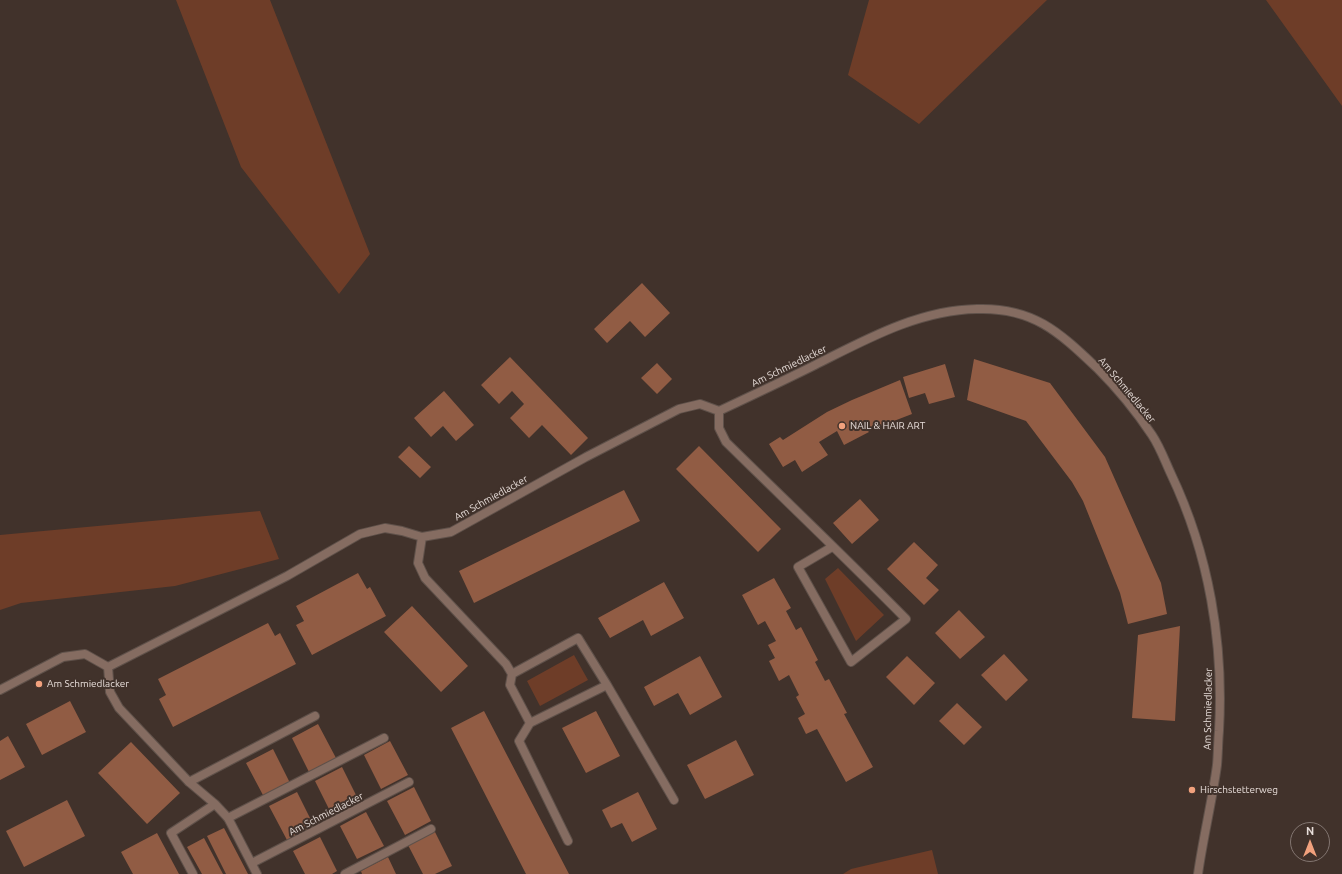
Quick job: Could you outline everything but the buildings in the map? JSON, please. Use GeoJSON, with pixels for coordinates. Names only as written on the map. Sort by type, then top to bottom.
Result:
{"type":"FeatureCollection","features":[{"type":"Feature","properties":{"kind":"street","name":"Am Schmiedlacker"},"geometry":{"type":"LineString","coordinates":[[108,667],[287,576],[360,534],[385,528],[422,537],[450,532],[586,457],[679,409],[700,404],[719,411],[878,334],[927,316],[961,310],[981,309],[1009,311],[1039,321],[1067,339],[1105,376],[1154,437],[1188,512],[1206,574],[1213,608],[1218,653],[1220,705],[1217,764],[1198,874]]}},
{"type":"Feature","properties":{"kind":"street"},"geometry":{"type":"LineString","coordinates":[[719,411],[719,428],[726,442],[832,547],[857,569],[906,619],[851,662],[798,567],[832,547]]}},
{"type":"Feature","properties":{"kind":"street"},"geometry":{"type":"LineString","coordinates":[[422,537],[418,563],[425,578],[506,664],[512,674],[510,685],[530,723]]}},
{"type":"Feature","properties":{"kind":"street"},"geometry":{"type":"LineString","coordinates":[[512,674],[578,638],[674,800]]}},
{"type":"Feature","properties":{"kind":"street"},"geometry":{"type":"LineString","coordinates":[[0,690],[63,657],[85,654],[108,667],[110,692],[119,708],[189,782],[215,804],[228,818],[258,874]]}},
{"type":"Feature","properties":{"kind":"street"},"geometry":{"type":"LineString","coordinates":[[568,841],[519,741],[530,723],[607,685]]}},
{"type":"Feature","properties":{"kind":"street"},"geometry":{"type":"LineString","coordinates":[[189,782],[315,716]]}},
{"type":"Feature","properties":{"kind":"street"},"geometry":{"type":"LineString","coordinates":[[228,818],[384,738]]}},
{"type":"Feature","properties":{"kind":"street","name":"Am Schmiedlacker"},"geometry":{"type":"LineString","coordinates":[[252,863],[409,782]]}},
{"type":"Feature","properties":{"kind":"street"},"geometry":{"type":"LineString","coordinates":[[193,874],[171,833],[215,804]]}},
{"type":"Feature","properties":{"kind":"street"},"geometry":{"type":"LineString","coordinates":[[345,874],[431,829]]}},
{"type":"Feature","properties":{"kind":"shaded area"},"geometry":{"type":"Polygon","coordinates":[[[176,0],[270,0],[370,254],[339,294],[241,167],[176,0]]]}},
{"type":"Feature","properties":{"kind":"shaded area"},"geometry":{"type":"Polygon","coordinates":[[[869,0],[1047,0],[919,124],[848,75],[869,0]]]}},
{"type":"Feature","properties":{"kind":"shaded area"},"geometry":{"type":"Polygon","coordinates":[[[1266,0],[1342,0],[1342,106],[1266,0]]]}},
{"type":"Feature","properties":{"kind":"shaded area"},"geometry":{"type":"Polygon","coordinates":[[[260,511],[279,559],[175,586],[21,603],[0,610],[0,535],[260,511]]]}},
{"type":"Feature","properties":{"kind":"shaded area"},"geometry":{"type":"Polygon","coordinates":[[[838,568],[884,615],[856,641],[825,579],[838,568]]]}},
{"type":"Feature","properties":{"kind":"shaded area"},"geometry":{"type":"Polygon","coordinates":[[[574,655],[588,680],[540,706],[527,681],[574,655]]]}},
{"type":"Feature","properties":{"kind":"shaded area"},"geometry":{"type":"Polygon","coordinates":[[[932,850],[938,874],[843,874],[851,869],[932,850]]]}},
{"type":"Feature","properties":{"kind":"place","name":"NAIL & HAIR ART"},"geometry":{"type":"Point","coordinates":[842,426]}},
{"type":"Feature","properties":{"kind":"place","name":"Am Schmiedlacker"},"geometry":{"type":"Point","coordinates":[39,684]}},
{"type":"Feature","properties":{"kind":"place","name":"Hirschstetterweg"},"geometry":{"type":"Point","coordinates":[1192,790]}}]}
